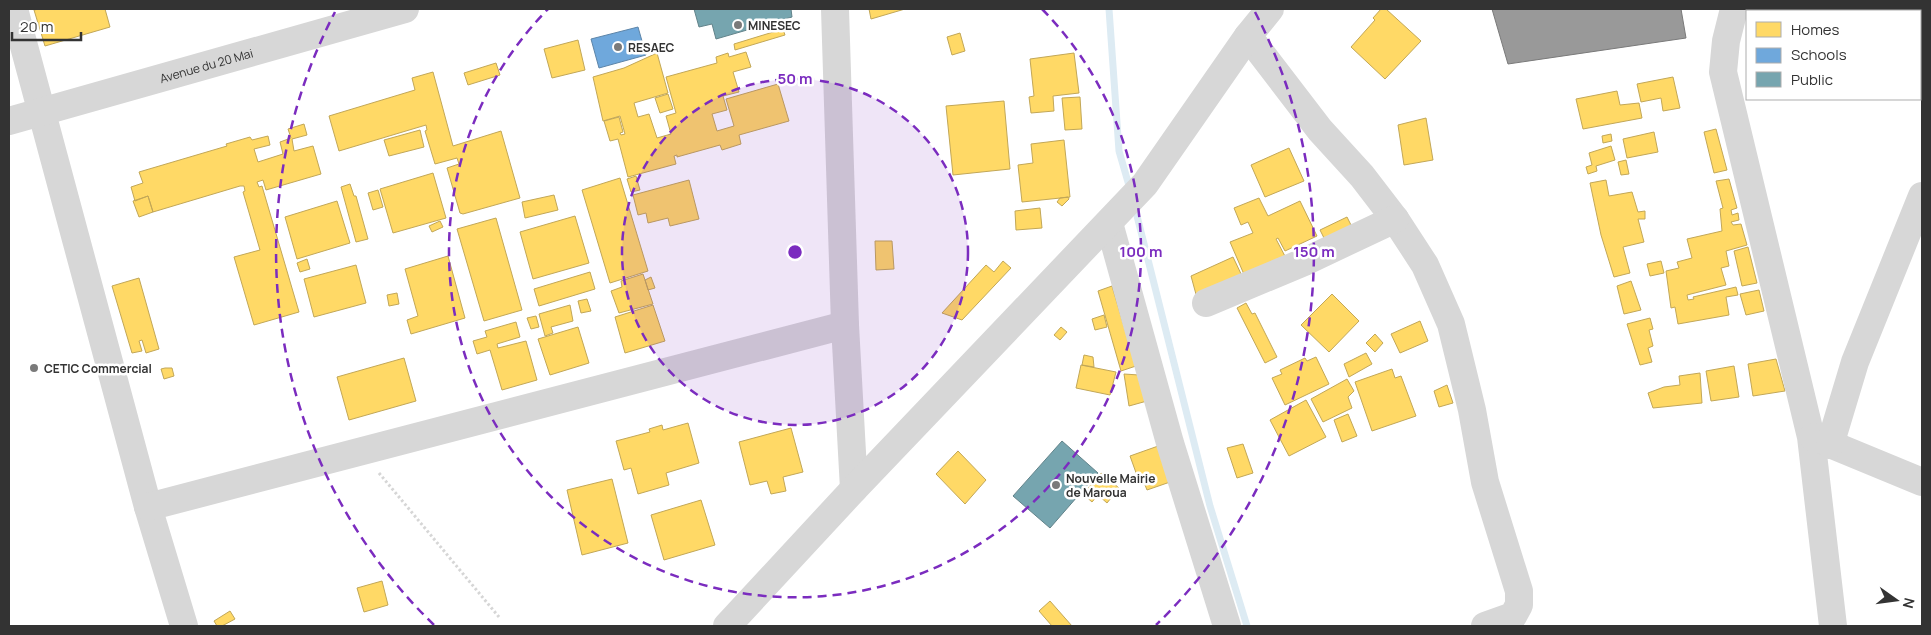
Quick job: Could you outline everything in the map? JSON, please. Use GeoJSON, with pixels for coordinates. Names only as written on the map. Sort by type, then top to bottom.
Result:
{"type":"FeatureCollection","features":[{"type":"Feature","properties":{"kind":"street"},"geometry":{"type":"LineString","coordinates":[[14,9],[148,507],[184,626]]}},
{"type":"Feature","properties":{"kind":"street","name":"Avenue du 20 Mai"},"geometry":{"type":"LineString","coordinates":[[9,121],[350,17],[405,9]]}},
{"type":"Feature","properties":{"kind":"street"},"geometry":{"type":"LineString","coordinates":[[835,9],[844,325],[854,489]]}},
{"type":"Feature","properties":{"kind":"street"},"geometry":{"type":"LineString","coordinates":[[727,626],[854,489],[1145,184],[1248,36],[1270,9]]}},
{"type":"Feature","properties":{"kind":"street"},"geometry":{"type":"LineString","coordinates":[[1734,9],[1726,41],[1723,72],[1821,441],[1833,626]]}},
{"type":"Feature","properties":{"kind":"street"},"geometry":{"type":"LineString","coordinates":[[1248,36],[1320,130],[1362,176],[1395,219],[1425,265],[1451,324],[1472,410],[1484,482],[1519,591],[1519,605],[1513,616],[1485,626]]}},
{"type":"Feature","properties":{"kind":"street"},"geometry":{"type":"LineString","coordinates":[[1821,441],[1922,196]]}},
{"type":"Feature","properties":{"kind":"street"},"geometry":{"type":"LineString","coordinates":[[1113,218],[1170,443],[1226,626]]}},
{"type":"Feature","properties":{"kind":"street"},"geometry":{"type":"LineString","coordinates":[[1206,304],[1304,262],[1395,219]]}},
{"type":"Feature","properties":{"kind":"street"},"geometry":{"type":"LineString","coordinates":[[148,507],[844,325]]}},
{"type":"Feature","properties":{"kind":"street"},"geometry":{"type":"LineString","coordinates":[[1821,441],[1922,482]]}},
{"type":"Feature","properties":{"kind":"path"},"geometry":{"type":"LineString","coordinates":[[361,451],[500,617]]}},
{"type":"Feature","properties":{"kind":"building: Homes"},"geometry":{"type":"Polygon","coordinates":[[[105,9],[110,27],[45,46],[34,10],[105,9]]]}},
{"type":"Feature","properties":{"kind":"building: Homes"},"geometry":{"type":"Polygon","coordinates":[[[869,9],[905,9],[871,19],[869,9]]]}},
{"type":"Feature","properties":{"kind":"building: Homes"},"geometry":{"type":"Polygon","coordinates":[[[1381,9],[1386,9],[1421,41],[1385,79],[1351,47],[1375,20],[1373,18],[1381,9]]]}},
{"type":"Feature","properties":{"kind":"building: Homes"},"geometry":{"type":"Polygon","coordinates":[[[783,29],[785,35],[735,50],[734,44],[783,29]]]}},
{"type":"Feature","properties":{"kind":"building: Homes"},"geometry":{"type":"Polygon","coordinates":[[[960,33],[965,51],[952,55],[947,37],[960,33]]]}},
{"type":"Feature","properties":{"kind":"building: Homes"},"geometry":{"type":"Polygon","coordinates":[[[578,40],[585,70],[552,78],[544,49],[578,40]]]}},
{"type":"Feature","properties":{"kind":"building: Homes"},"geometry":{"type":"Polygon","coordinates":[[[746,52],[751,67],[733,72],[739,92],[723,96],[727,110],[712,114],[717,131],[734,126],[726,99],[778,84],[789,121],[739,135],[741,144],[722,150],[720,145],[677,157],[677,155],[674,156],[676,164],[628,177],[618,139],[610,141],[604,121],[619,117],[623,132],[620,133],[621,135],[625,134],[620,116],[603,121],[593,77],[624,68],[657,53],[668,93],[634,103],[638,117],[649,114],[657,138],[671,134],[666,116],[676,113],[666,77],[717,63],[716,57],[728,53],[729,57],[746,52]]]}},
{"type":"Feature","properties":{"kind":"building: Homes"},"geometry":{"type":"Polygon","coordinates":[[[1074,53],[1079,93],[1053,96],[1054,111],[1031,113],[1029,97],[1034,96],[1030,59],[1074,53]]]}},
{"type":"Feature","properties":{"kind":"building: Homes"},"geometry":{"type":"Polygon","coordinates":[[[496,63],[500,75],[468,85],[464,73],[496,63]]]}},
{"type":"Feature","properties":{"kind":"building: Homes"},"geometry":{"type":"Polygon","coordinates":[[[433,72],[453,146],[501,131],[520,198],[463,214],[460,213],[447,168],[459,164],[457,158],[435,164],[425,131],[427,130],[426,125],[339,151],[329,116],[415,90],[412,78],[433,72]]]}},
{"type":"Feature","properties":{"kind":"building: Homes"},"geometry":{"type":"Polygon","coordinates":[[[1673,77],[1680,108],[1663,111],[1661,98],[1641,102],[1637,84],[1673,77]]]}},
{"type":"Feature","properties":{"kind":"building: Homes"},"geometry":{"type":"Polygon","coordinates":[[[1617,91],[1620,105],[1639,103],[1642,118],[1583,129],[1576,99],[1617,91]]]}},
{"type":"Feature","properties":{"kind":"building: Homes"},"geometry":{"type":"Polygon","coordinates":[[[668,94],[673,109],[660,113],[655,98],[668,94]]]}},
{"type":"Feature","properties":{"kind":"building: Homes"},"geometry":{"type":"Polygon","coordinates":[[[1080,97],[1082,129],[1065,130],[1062,98],[1080,97]]]}},
{"type":"Feature","properties":{"kind":"building: Homes"},"geometry":{"type":"Polygon","coordinates":[[[1004,101],[1010,169],[953,175],[946,106],[1004,101]]]}},
{"type":"Feature","properties":{"kind":"building: Homes"},"geometry":{"type":"Polygon","coordinates":[[[1426,118],[1433,160],[1404,165],[1398,125],[1426,118]]]}},
{"type":"Feature","properties":{"kind":"building: Homes"},"geometry":{"type":"Polygon","coordinates":[[[304,124],[307,135],[292,139],[294,151],[313,146],[321,174],[266,190],[263,180],[257,182],[259,187],[262,186],[299,312],[254,325],[234,257],[260,250],[243,192],[245,191],[244,186],[153,212],[148,196],[135,201],[131,187],[143,183],[139,172],[227,146],[226,144],[250,137],[252,140],[268,136],[270,145],[254,149],[258,162],[283,154],[280,142],[291,138],[288,129],[304,124]]]}},
{"type":"Feature","properties":{"kind":"building: Homes"},"geometry":{"type":"Polygon","coordinates":[[[1716,129],[1727,170],[1714,173],[1704,132],[1716,129]]]}},
{"type":"Feature","properties":{"kind":"building: Homes"},"geometry":{"type":"Polygon","coordinates":[[[420,130],[424,147],[389,156],[384,140],[420,130]]]}},
{"type":"Feature","properties":{"kind":"building: Homes"},"geometry":{"type":"Polygon","coordinates":[[[1654,132],[1658,152],[1627,158],[1623,139],[1654,132]]]}},
{"type":"Feature","properties":{"kind":"building: Homes"},"geometry":{"type":"Polygon","coordinates":[[[1611,134],[1612,141],[1603,143],[1602,136],[1611,134]]]}},
{"type":"Feature","properties":{"kind":"building: Homes"},"geometry":{"type":"Polygon","coordinates":[[[1064,140],[1070,197],[1022,202],[1018,165],[1033,163],[1031,144],[1064,140]]]}},
{"type":"Feature","properties":{"kind":"building: Homes"},"geometry":{"type":"Polygon","coordinates":[[[1611,146],[1615,160],[1596,166],[1597,171],[1588,174],[1586,167],[1592,165],[1589,153],[1611,146]]]}},
{"type":"Feature","properties":{"kind":"building: Homes"},"geometry":{"type":"Polygon","coordinates":[[[1289,148],[1304,181],[1265,197],[1251,165],[1289,148]]]}},
{"type":"Feature","properties":{"kind":"building: Homes"},"geometry":{"type":"Polygon","coordinates":[[[1626,160],[1629,174],[1621,175],[1618,162],[1626,160]]]}},
{"type":"Feature","properties":{"kind":"building: Homes"},"geometry":{"type":"Polygon","coordinates":[[[433,173],[446,218],[393,233],[380,189],[433,173]]]}},
{"type":"Feature","properties":{"kind":"building: Homes"},"geometry":{"type":"Polygon","coordinates":[[[636,176],[640,190],[631,192],[627,179],[636,176]]]}},
{"type":"Feature","properties":{"kind":"building: Homes"},"geometry":{"type":"Polygon","coordinates":[[[620,178],[648,271],[610,283],[582,190],[620,178]]]}},
{"type":"Feature","properties":{"kind":"building: Homes"},"geometry":{"type":"Polygon","coordinates":[[[1729,179],[1737,208],[1731,210],[1732,215],[1738,213],[1739,220],[1731,222],[1733,225],[1741,224],[1747,245],[1726,251],[1729,266],[1721,268],[1726,285],[1687,295],[1688,300],[1694,299],[1693,297],[1736,287],[1738,295],[1726,297],[1729,315],[1678,324],[1675,307],[1671,308],[1666,271],[1679,268],[1677,262],[1692,258],[1687,239],[1722,231],[1720,209],[1723,208],[1716,181],[1729,179]]]}},
{"type":"Feature","properties":{"kind":"building: Homes"},"geometry":{"type":"Polygon","coordinates":[[[689,180],[699,219],[670,226],[668,218],[648,223],[646,213],[638,215],[633,195],[689,180]]]}},
{"type":"Feature","properties":{"kind":"building: Homes"},"geometry":{"type":"Polygon","coordinates":[[[1606,180],[1609,196],[1632,192],[1638,212],[1645,211],[1645,219],[1638,219],[1644,242],[1623,247],[1630,273],[1614,277],[1601,235],[1590,183],[1606,180]]]}},
{"type":"Feature","properties":{"kind":"building: Homes"},"geometry":{"type":"Polygon","coordinates":[[[350,184],[354,196],[356,196],[368,239],[356,242],[341,187],[350,184]]]}},
{"type":"Feature","properties":{"kind":"building: Homes"},"geometry":{"type":"Polygon","coordinates":[[[378,190],[383,207],[373,210],[368,193],[378,190]]]}},
{"type":"Feature","properties":{"kind":"building: Homes"},"geometry":{"type":"Polygon","coordinates":[[[554,195],[558,210],[525,218],[522,202],[554,195]]]}},
{"type":"Feature","properties":{"kind":"building: Homes"},"geometry":{"type":"Polygon","coordinates":[[[148,196],[153,212],[139,217],[133,201],[148,196]]]}},
{"type":"Feature","properties":{"kind":"building: Homes"},"geometry":{"type":"Polygon","coordinates":[[[1068,197],[1069,199],[1062,206],[1057,202],[1060,198],[1068,197]]]}},
{"type":"Feature","properties":{"kind":"building: Homes"},"geometry":{"type":"Polygon","coordinates":[[[1259,198],[1268,216],[1300,201],[1317,236],[1285,251],[1278,238],[1276,239],[1287,260],[1246,279],[1230,242],[1253,233],[1248,222],[1241,225],[1234,208],[1259,198]]]}},
{"type":"Feature","properties":{"kind":"building: Homes"},"geometry":{"type":"Polygon","coordinates":[[[337,201],[350,243],[297,259],[285,217],[337,201]]]}},
{"type":"Feature","properties":{"kind":"building: Homes"},"geometry":{"type":"Polygon","coordinates":[[[1040,208],[1042,228],[1016,230],[1015,211],[1040,208]]]}},
{"type":"Feature","properties":{"kind":"building: Homes"},"geometry":{"type":"Polygon","coordinates":[[[575,216],[589,263],[533,279],[520,232],[575,216]]]}},
{"type":"Feature","properties":{"kind":"building: Homes"},"geometry":{"type":"Polygon","coordinates":[[[1347,217],[1355,233],[1328,246],[1320,230],[1347,217]]]}},
{"type":"Feature","properties":{"kind":"building: Homes"},"geometry":{"type":"Polygon","coordinates":[[[496,218],[522,310],[484,321],[457,229],[496,218]]]}},
{"type":"Feature","properties":{"kind":"building: Homes"},"geometry":{"type":"Polygon","coordinates":[[[440,221],[443,227],[432,232],[429,226],[440,221]]]}},
{"type":"Feature","properties":{"kind":"building: Homes"},"geometry":{"type":"Polygon","coordinates":[[[875,241],[892,241],[894,269],[876,270],[875,241]]]}},
{"type":"Feature","properties":{"kind":"building: Homes"},"geometry":{"type":"Polygon","coordinates":[[[1748,247],[1757,283],[1742,286],[1734,251],[1748,247]]]}},
{"type":"Feature","properties":{"kind":"building: Homes"},"geometry":{"type":"Polygon","coordinates":[[[448,256],[465,318],[411,334],[407,320],[418,316],[405,269],[448,256]]]}},
{"type":"Feature","properties":{"kind":"building: Homes"},"geometry":{"type":"Polygon","coordinates":[[[1233,257],[1243,278],[1197,298],[1191,276],[1233,257]]]}},
{"type":"Feature","properties":{"kind":"building: Homes"},"geometry":{"type":"Polygon","coordinates":[[[307,259],[310,269],[300,272],[297,263],[307,259]]]}},
{"type":"Feature","properties":{"kind":"building: Homes"},"geometry":{"type":"Polygon","coordinates":[[[1003,261],[1011,268],[962,320],[942,313],[986,265],[994,272],[1003,261]]]}},
{"type":"Feature","properties":{"kind":"building: Homes"},"geometry":{"type":"Polygon","coordinates":[[[1661,261],[1664,273],[1650,276],[1647,264],[1661,261]]]}},
{"type":"Feature","properties":{"kind":"building: Homes"},"geometry":{"type":"Polygon","coordinates":[[[356,265],[366,303],[314,317],[304,279],[356,265]]]}},
{"type":"Feature","properties":{"kind":"building: Homes"},"geometry":{"type":"Polygon","coordinates":[[[590,272],[595,289],[539,306],[534,289],[590,272]]]}},
{"type":"Feature","properties":{"kind":"building: Homes"},"geometry":{"type":"Polygon","coordinates":[[[643,274],[653,304],[619,313],[611,291],[622,287],[621,281],[643,274]]]}},
{"type":"Feature","properties":{"kind":"building: Homes"},"geometry":{"type":"Polygon","coordinates":[[[651,277],[655,288],[648,290],[645,280],[651,277]]]}},
{"type":"Feature","properties":{"kind":"building: Homes"},"geometry":{"type":"Polygon","coordinates":[[[139,278],[159,349],[146,353],[142,340],[139,341],[142,351],[132,353],[112,286],[139,278]]]}},
{"type":"Feature","properties":{"kind":"building: Homes"},"geometry":{"type":"Polygon","coordinates":[[[1631,281],[1641,310],[1624,314],[1617,286],[1631,281]]]}},
{"type":"Feature","properties":{"kind":"building: Homes"},"geometry":{"type":"Polygon","coordinates":[[[1112,286],[1136,366],[1121,371],[1098,291],[1112,286]]]}},
{"type":"Feature","properties":{"kind":"building: Homes"},"geometry":{"type":"Polygon","coordinates":[[[1759,290],[1764,311],[1746,315],[1740,294],[1759,290]]]}},
{"type":"Feature","properties":{"kind":"building: Homes"},"geometry":{"type":"Polygon","coordinates":[[[397,293],[399,304],[389,306],[387,295],[397,293]]]}},
{"type":"Feature","properties":{"kind":"building: Homes"},"geometry":{"type":"Polygon","coordinates":[[[1332,294],[1359,321],[1329,352],[1301,325],[1332,294]]]}},
{"type":"Feature","properties":{"kind":"building: Homes"},"geometry":{"type":"Polygon","coordinates":[[[587,299],[591,311],[581,313],[578,301],[587,299]]]}},
{"type":"Feature","properties":{"kind":"building: Homes"},"geometry":{"type":"Polygon","coordinates":[[[1246,303],[1252,314],[1255,313],[1277,357],[1265,363],[1237,308],[1246,303]]]}},
{"type":"Feature","properties":{"kind":"building: Homes"},"geometry":{"type":"Polygon","coordinates":[[[570,305],[573,321],[551,327],[553,333],[545,336],[539,314],[570,305]]]}},
{"type":"Feature","properties":{"kind":"building: Homes"},"geometry":{"type":"Polygon","coordinates":[[[653,305],[665,341],[625,353],[615,317],[653,305]]]}},
{"type":"Feature","properties":{"kind":"building: Homes"},"geometry":{"type":"Polygon","coordinates":[[[1104,315],[1107,327],[1095,330],[1092,319],[1104,315]]]}},
{"type":"Feature","properties":{"kind":"building: Homes"},"geometry":{"type":"Polygon","coordinates":[[[536,316],[539,327],[531,329],[527,318],[536,316]]]}},
{"type":"Feature","properties":{"kind":"building: Homes"},"geometry":{"type":"Polygon","coordinates":[[[1650,318],[1653,329],[1649,330],[1653,346],[1648,348],[1652,362],[1640,365],[1627,324],[1650,318]]]}},
{"type":"Feature","properties":{"kind":"building: Homes"},"geometry":{"type":"Polygon","coordinates":[[[1420,321],[1428,341],[1400,353],[1391,334],[1420,321]]]}},
{"type":"Feature","properties":{"kind":"building: Homes"},"geometry":{"type":"Polygon","coordinates":[[[516,322],[520,337],[497,344],[498,348],[526,341],[537,380],[502,390],[490,350],[477,354],[473,341],[487,337],[485,331],[516,322]]]}},
{"type":"Feature","properties":{"kind":"building: Homes"},"geometry":{"type":"Polygon","coordinates":[[[578,327],[589,363],[550,375],[538,339],[578,327]]]}},
{"type":"Feature","properties":{"kind":"building: Homes"},"geometry":{"type":"Polygon","coordinates":[[[1061,327],[1067,332],[1060,340],[1054,335],[1061,327]]]}},
{"type":"Feature","properties":{"kind":"building: Homes"},"geometry":{"type":"Polygon","coordinates":[[[1375,334],[1383,343],[1375,352],[1366,343],[1375,334]]]}},
{"type":"Feature","properties":{"kind":"building: Homes"},"geometry":{"type":"Polygon","coordinates":[[[1366,353],[1372,364],[1349,377],[1344,364],[1366,353]]]}},
{"type":"Feature","properties":{"kind":"building: Homes"},"geometry":{"type":"Polygon","coordinates":[[[1084,355],[1093,357],[1094,367],[1082,365],[1084,355]]]}},
{"type":"Feature","properties":{"kind":"building: Homes"},"geometry":{"type":"Polygon","coordinates":[[[1316,357],[1329,384],[1285,405],[1272,378],[1282,374],[1280,370],[1305,358],[1307,361],[1316,357]]]}},
{"type":"Feature","properties":{"kind":"building: Homes"},"geometry":{"type":"Polygon","coordinates":[[[404,358],[416,401],[349,420],[337,377],[404,358]]]}},
{"type":"Feature","properties":{"kind":"building: Homes"},"geometry":{"type":"Polygon","coordinates":[[[1776,359],[1785,391],[1753,396],[1748,364],[1776,359]]]}},
{"type":"Feature","properties":{"kind":"building: Homes"},"geometry":{"type":"Polygon","coordinates":[[[1081,365],[1116,372],[1110,395],[1076,388],[1081,365]]]}},
{"type":"Feature","properties":{"kind":"building: Homes"},"geometry":{"type":"Polygon","coordinates":[[[1734,366],[1739,397],[1711,401],[1706,371],[1734,366]]]}},
{"type":"Feature","properties":{"kind":"building: Homes"},"geometry":{"type":"Polygon","coordinates":[[[172,368],[174,376],[164,379],[161,369],[172,368]]]}},
{"type":"Feature","properties":{"kind":"building: Homes"},"geometry":{"type":"Polygon","coordinates":[[[1392,369],[1395,378],[1401,376],[1416,416],[1372,431],[1355,382],[1392,369]]]}},
{"type":"Feature","properties":{"kind":"building: Homes"},"geometry":{"type":"Polygon","coordinates":[[[1700,373],[1702,403],[1653,408],[1648,393],[1664,387],[1680,385],[1679,376],[1700,373]]]}},
{"type":"Feature","properties":{"kind":"building: Homes"},"geometry":{"type":"Polygon","coordinates":[[[1124,374],[1139,375],[1147,401],[1129,406],[1124,374]]]}},
{"type":"Feature","properties":{"kind":"building: Homes"},"geometry":{"type":"Polygon","coordinates":[[[1347,379],[1354,391],[1348,397],[1352,408],[1323,422],[1311,399],[1347,379]]]}},
{"type":"Feature","properties":{"kind":"building: Homes"},"geometry":{"type":"Polygon","coordinates":[[[1447,385],[1453,403],[1439,407],[1434,391],[1447,385]]]}},
{"type":"Feature","properties":{"kind":"building: Homes"},"geometry":{"type":"Polygon","coordinates":[[[1306,400],[1326,437],[1289,456],[1270,420],[1306,400]]]}},
{"type":"Feature","properties":{"kind":"building: Homes"},"geometry":{"type":"Polygon","coordinates":[[[1348,414],[1357,436],[1342,442],[1334,420],[1348,414]]]}},
{"type":"Feature","properties":{"kind":"building: Homes"},"geometry":{"type":"Polygon","coordinates":[[[688,423],[699,463],[666,473],[669,485],[638,494],[631,468],[624,470],[616,441],[650,432],[649,429],[662,425],[663,430],[688,423]]]}},
{"type":"Feature","properties":{"kind":"building: Homes"},"geometry":{"type":"Polygon","coordinates":[[[791,428],[803,472],[783,477],[786,491],[771,494],[767,481],[750,485],[739,442],[791,428]]]}},
{"type":"Feature","properties":{"kind":"building: Homes"},"geometry":{"type":"Polygon","coordinates":[[[1243,444],[1253,473],[1237,478],[1227,448],[1243,444]]]}},
{"type":"Feature","properties":{"kind":"building: Homes"},"geometry":{"type":"Polygon","coordinates":[[[1161,445],[1173,481],[1147,490],[1143,480],[1139,481],[1130,456],[1161,445]]]}},
{"type":"Feature","properties":{"kind":"building: Homes"},"geometry":{"type":"Polygon","coordinates":[[[958,451],[986,480],[965,504],[936,474],[958,451]]]}},
{"type":"Feature","properties":{"kind":"building: Homes"},"geometry":{"type":"Polygon","coordinates":[[[1101,473],[1119,488],[1107,503],[1098,495],[1092,502],[1083,494],[1101,473]]]}},
{"type":"Feature","properties":{"kind":"building: Homes"},"geometry":{"type":"Polygon","coordinates":[[[612,479],[628,543],[582,555],[567,490],[612,479]]]}},
{"type":"Feature","properties":{"kind":"building: Homes"},"geometry":{"type":"Polygon","coordinates":[[[701,500],[715,545],[664,560],[651,515],[701,500]]]}},
{"type":"Feature","properties":{"kind":"building: Homes"},"geometry":{"type":"Polygon","coordinates":[[[382,581],[388,605],[364,612],[357,588],[382,581]]]}},
{"type":"Feature","properties":{"kind":"building: Homes"},"geometry":{"type":"Polygon","coordinates":[[[1050,601],[1072,626],[1052,626],[1039,611],[1050,601]]]}},
{"type":"Feature","properties":{"kind":"building: Homes"},"geometry":{"type":"Polygon","coordinates":[[[230,611],[235,619],[222,626],[217,626],[214,621],[230,611]]]}},
{"type":"Feature","properties":{"kind":"building: Schools","name":"RESAEC"},"geometry":{"type":"Polygon","coordinates":[[[638,27],[646,55],[599,68],[591,39],[638,27]]]}},
{"type":"Feature","properties":{"kind":"building: Public","name":"MINESEC"},"geometry":{"type":"Polygon","coordinates":[[[694,9],[791,9],[792,17],[716,39],[712,24],[699,27],[694,9]]]}},
{"type":"Feature","properties":{"kind":"building: Public","name":"Nouvelle Mairie de Maroua"},"geometry":{"type":"Polygon","coordinates":[[[1062,441],[1098,473],[1050,528],[1013,496],[1062,441]]]}},
{"type":"Feature","properties":{"kind":"building: Industry"},"geometry":{"type":"Polygon","coordinates":[[[1492,9],[1681,9],[1686,38],[1508,64],[1492,9]]]}},
{"type":"Feature","properties":{"kind":"waterway"},"geometry":{"type":"LineString","coordinates":[[1109,9],[1119,151],[1130,189]]}},
{"type":"Feature","properties":{"kind":"waterway"},"geometry":{"type":"LineString","coordinates":[[1134,204],[1210,506],[1247,626]]}},
{"type":"Feature","properties":{"kind":"place","name":"MINESEC"},"geometry":{"type":"Point","coordinates":[738,25]}},
{"type":"Feature","properties":{"kind":"place","name":"RESAEC"},"geometry":{"type":"Point","coordinates":[618,47]}},
{"type":"Feature","properties":{"kind":"place","name":"CETIC Commercial"},"geometry":{"type":"Point","coordinates":[34,368]}},
{"type":"Feature","properties":{"kind":"place","name":"Nouvelle Mairie de Maroua"},"geometry":{"type":"Point","coordinates":[1056,485]}}]}
